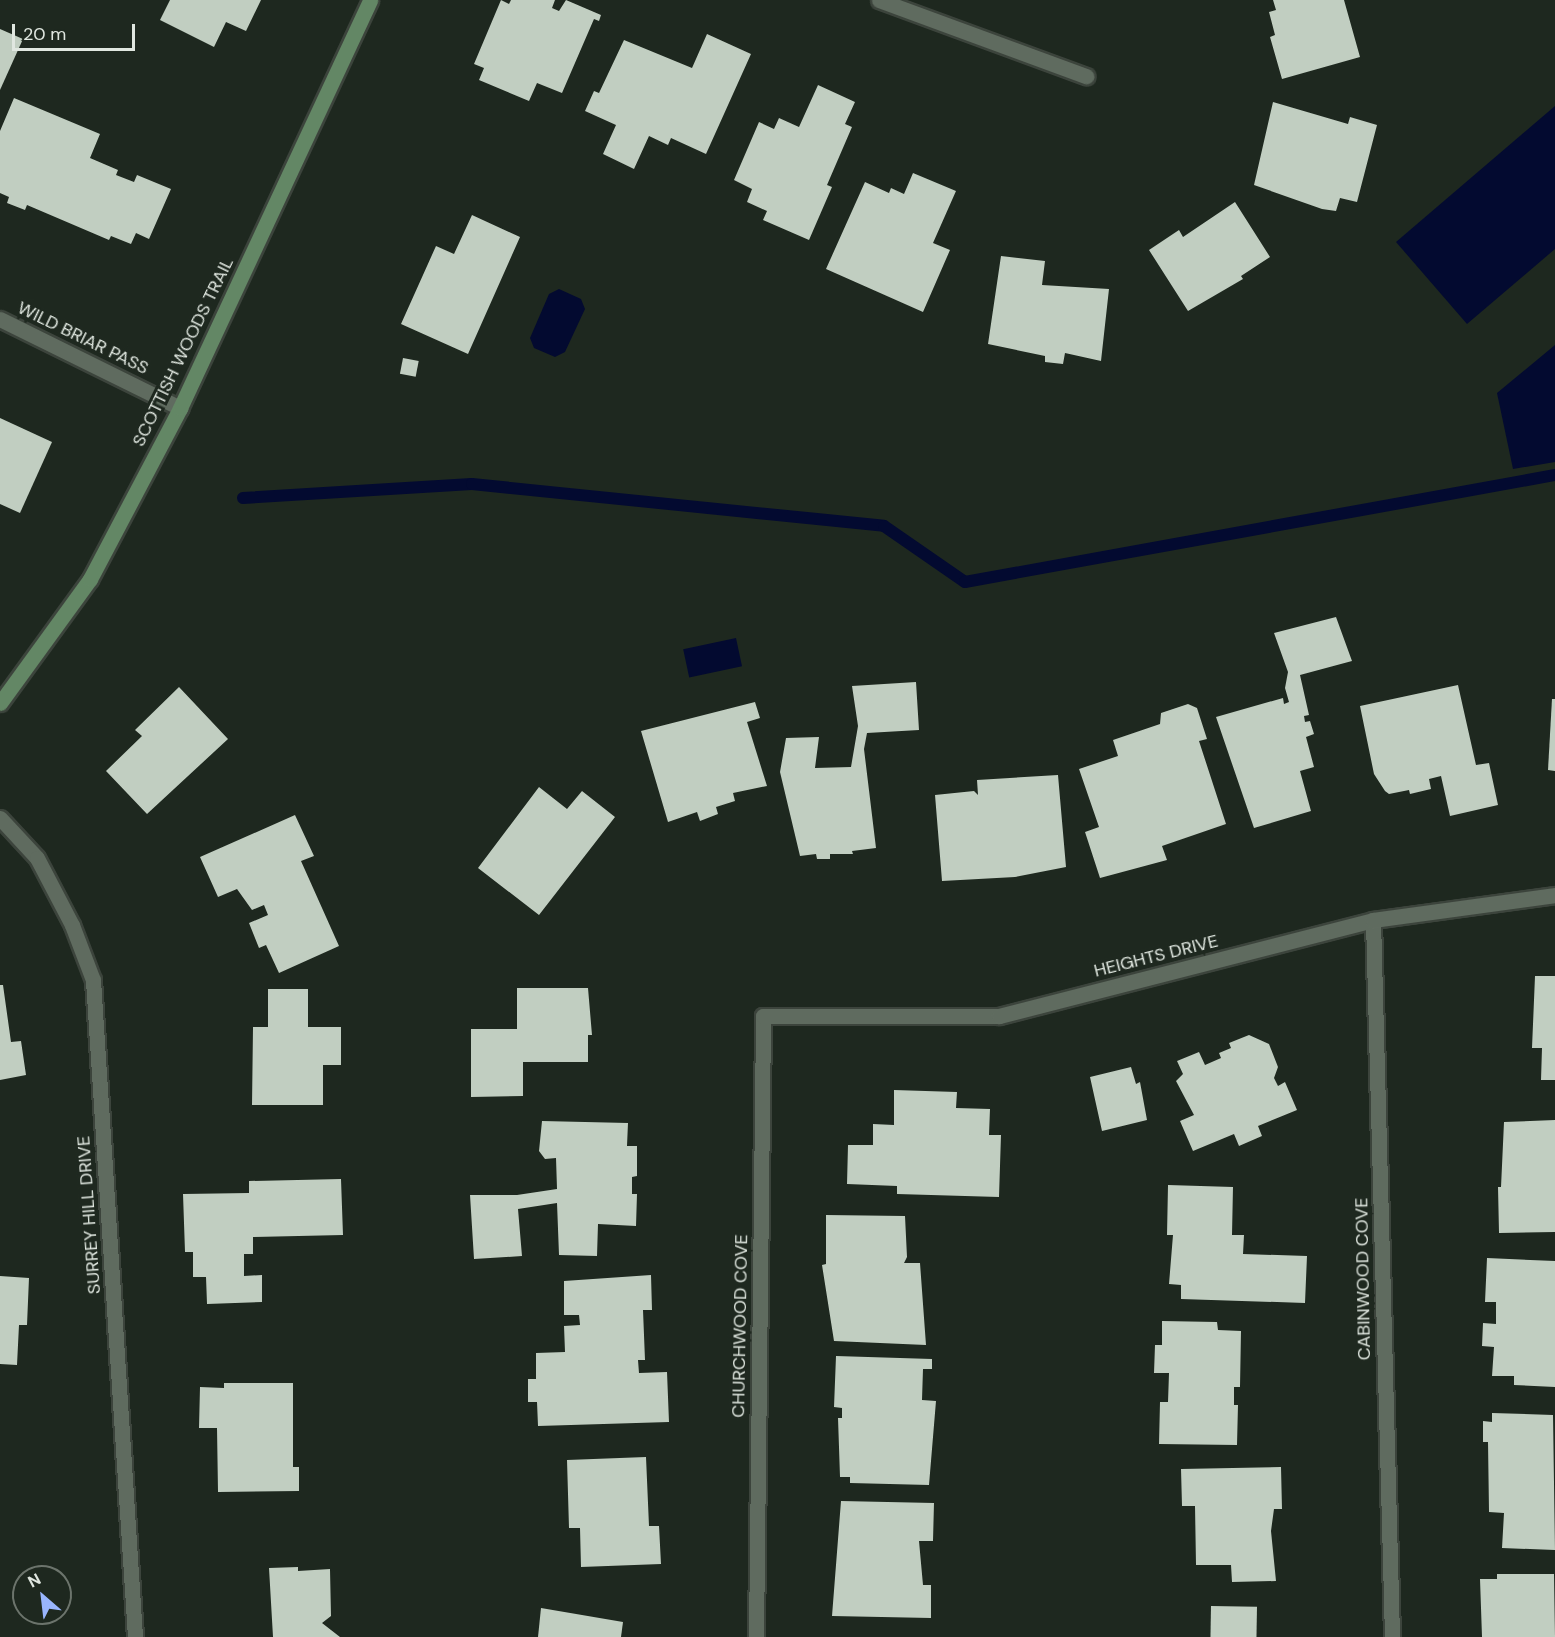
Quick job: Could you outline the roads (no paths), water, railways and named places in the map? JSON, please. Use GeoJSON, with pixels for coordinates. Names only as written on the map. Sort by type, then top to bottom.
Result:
{"type":"FeatureCollection","features":[{"type":"Feature","properties":{"kind":"street","name":"SCOTTISH WOODS TRAIL"},"geometry":{"type":"LineString","coordinates":[[0,703],[90,579],[180,408],[370,0]]}},
{"type":"Feature","properties":{"kind":"street"},"geometry":{"type":"LineString","coordinates":[[879,0],[1086,76]]}},
{"type":"Feature","properties":{"kind":"street","name":"WILD BRIAR PASS"},"geometry":{"type":"LineString","coordinates":[[0,319],[180,408]]}},
{"type":"Feature","properties":{"kind":"street","name":"SURREY HILL DRIVE"},"geometry":{"type":"LineString","coordinates":[[0,818],[37,858],[72,925],[93,980],[135,1637]]}},
{"type":"Feature","properties":{"kind":"street","name":"HEIGHTS DRIVE"},"geometry":{"type":"LineString","coordinates":[[763,1016],[999,1016],[1373,920],[1555,895]]}},
{"type":"Feature","properties":{"kind":"street","name":"CABINWOOD COVE"},"geometry":{"type":"LineString","coordinates":[[1373,920],[1392,1637]]}},
{"type":"Feature","properties":{"kind":"street","name":"CHURCHWOOD COVE"},"geometry":{"type":"LineString","coordinates":[[756,1637],[763,1016]]}},
{"type":"Feature","properties":{"kind":"water"},"geometry":{"type":"Polygon","coordinates":[[[1555,106],[1555,249],[1467,324],[1396,242],[1555,106]]]}},
{"type":"Feature","properties":{"kind":"water"},"geometry":{"type":"Polygon","coordinates":[[[559,289],[581,299],[585,309],[565,352],[555,357],[534,348],[530,338],[549,294],[559,289]]]}},
{"type":"Feature","properties":{"kind":"water"},"geometry":{"type":"Polygon","coordinates":[[[1555,345],[1555,462],[1513,469],[1497,393],[1555,345]]]}},
{"type":"Feature","properties":{"kind":"water"},"geometry":{"type":"Polygon","coordinates":[[[736,638],[742,666],[689,678],[683,649],[736,638]]]}},
{"type":"Feature","properties":{"kind":"waterway"},"geometry":{"type":"LineString","coordinates":[[243,498],[472,484],[884,526],[965,582],[1555,475]]}}]}
